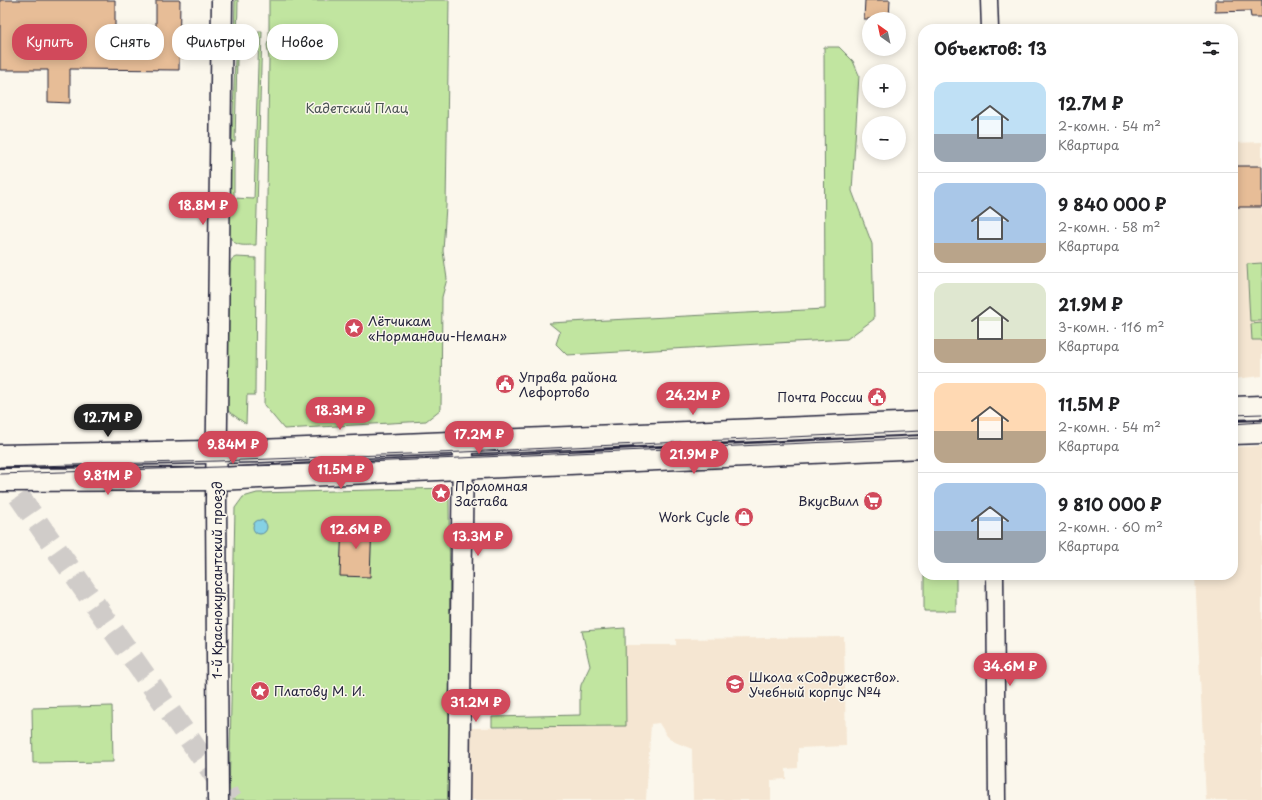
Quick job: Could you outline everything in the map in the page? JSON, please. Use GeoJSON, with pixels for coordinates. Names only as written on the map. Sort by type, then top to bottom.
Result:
{"type":"FeatureCollection","features":[{"type":"Feature","properties":{"kind":"main road"},"geometry":{"type":"LineString","coordinates":[[1238,408],[1262,407]]}},
{"type":"Feature","properties":{"kind":"main road"},"geometry":{"type":"LineString","coordinates":[[0,456],[259,452],[918,423]]}},
{"type":"Feature","properties":{"kind":"main road"},"geometry":{"type":"LineString","coordinates":[[1238,433],[1262,432]]}},
{"type":"Feature","properties":{"kind":"main road"},"geometry":{"type":"LineString","coordinates":[[0,480],[216,479],[918,447]]}},
{"type":"Feature","properties":{"kind":"street","name":"1-й Краснокурсантский проезд"},"geometry":{"type":"LineString","coordinates":[[218,800],[216,479],[222,0]]}},
{"type":"Feature","properties":{"kind":"street"},"geometry":{"type":"LineString","coordinates":[[989,0],[990,24]]}},
{"type":"Feature","properties":{"kind":"street"},"geometry":{"type":"LineString","coordinates":[[459,800],[463,443]]}},
{"type":"Feature","properties":{"kind":"street"},"geometry":{"type":"LineString","coordinates":[[994,580],[997,800]]}},
{"type":"Feature","properties":{"kind":"shaded area"},"geometry":{"type":"Polygon","coordinates":[[[1262,142],[1262,376],[1238,378],[1238,143],[1262,142]]]}},
{"type":"Feature","properties":{"kind":"shaded area"},"geometry":{"type":"Polygon","coordinates":[[[1262,446],[1262,800],[1206,800],[1195,580],[1238,580],[1238,447],[1262,446]]]}},
{"type":"Feature","properties":{"kind":"shaded area","name":"Школа «Содружество». Учебный корпус №4"},"geometry":{"type":"Polygon","coordinates":[[[844,637],[846,746],[798,748],[798,768],[786,769],[786,779],[771,780],[771,800],[693,800],[692,749],[675,742],[667,736],[659,723],[651,724],[646,800],[469,800],[468,728],[625,726],[625,645],[676,645],[676,639],[844,637]]]}},
{"type":"Feature","properties":{"kind":"green space"},"geometry":{"type":"Polygon","coordinates":[[[235,0],[238,0],[237,24],[234,24],[235,0]]]}},
{"type":"Feature","properties":{"kind":"green space","name":"Кадетский Плац"},"geometry":{"type":"Polygon","coordinates":[[[269,0],[449,0],[446,206],[443,251],[447,279],[442,297],[441,409],[426,421],[284,429],[264,405],[269,60],[338,60],[338,24],[269,24],[269,0]]]}},
{"type":"Feature","properties":{"kind":"green space"},"geometry":{"type":"Polygon","coordinates":[[[259,31],[262,31],[256,245],[237,244],[229,235],[231,151],[234,151],[234,198],[254,199],[259,31]]]}},
{"type":"Feature","properties":{"kind":"green space"},"geometry":{"type":"Polygon","coordinates":[[[824,47],[839,47],[853,61],[859,75],[852,191],[872,244],[874,319],[847,339],[567,355],[556,344],[560,332],[549,323],[825,309],[824,47]]]}},
{"type":"Feature","properties":{"kind":"green space"},"geometry":{"type":"Polygon","coordinates":[[[235,60],[237,60],[235,142],[232,142],[235,60]]]}},
{"type":"Feature","properties":{"kind":"green space"},"geometry":{"type":"Polygon","coordinates":[[[236,257],[256,258],[255,395],[247,395],[246,424],[228,411],[227,408],[230,264],[232,259],[236,257]]]}},
{"type":"Feature","properties":{"kind":"green space"},"geometry":{"type":"Polygon","coordinates":[[[1262,263],[1262,321],[1250,321],[1247,264],[1262,263]]]}},
{"type":"Feature","properties":{"kind":"green space"},"geometry":{"type":"Polygon","coordinates":[[[1262,323],[1262,340],[1252,340],[1251,324],[1262,323]]]}},
{"type":"Feature","properties":{"kind":"green space"},"geometry":{"type":"Polygon","coordinates":[[[449,488],[451,800],[229,800],[235,508],[243,497],[257,493],[449,488]]]}},
{"type":"Feature","properties":{"kind":"green space"},"geometry":{"type":"Polygon","coordinates":[[[924,580],[956,580],[956,611],[924,611],[924,580]]]}},
{"type":"Feature","properties":{"kind":"green space"},"geometry":{"type":"Polygon","coordinates":[[[625,628],[626,726],[492,727],[492,717],[580,715],[581,685],[590,666],[582,631],[625,628]]]}},
{"type":"Feature","properties":{"kind":"green space"},"geometry":{"type":"Polygon","coordinates":[[[112,706],[113,762],[33,763],[32,708],[112,706]]]}},
{"type":"Feature","properties":{"kind":"water"},"geometry":{"type":"Polygon","coordinates":[[[257,520],[263,520],[267,524],[267,530],[263,534],[257,534],[253,530],[253,524],[257,520]]]}},
{"type":"Feature","properties":{"kind":"building"},"geometry":{"type":"Polygon","coordinates":[[[0,0],[115,0],[115,24],[95,24],[95,60],[164,60],[164,24],[156,24],[156,0],[180,0],[180,24],[172,24],[172,60],[179,60],[179,70],[70,69],[70,103],[48,102],[48,70],[0,70],[0,0]]]}},
{"type":"Feature","properties":{"kind":"building"},"geometry":{"type":"Polygon","coordinates":[[[865,0],[890,0],[889,12],[864,12],[865,0]]]}},
{"type":"Feature","properties":{"kind":"building"},"geometry":{"type":"Polygon","coordinates":[[[1215,0],[1262,0],[1262,17],[1251,17],[1250,11],[1215,12],[1215,0]]]}},
{"type":"Feature","properties":{"kind":"building"},"geometry":{"type":"Polygon","coordinates":[[[1238,166],[1262,166],[1262,207],[1238,207],[1238,166]]]}},
{"type":"Feature","properties":{"kind":"building"},"geometry":{"type":"Polygon","coordinates":[[[342,522],[372,523],[370,577],[340,576],[342,522]]]}},
{"type":"Feature","properties":{"kind":"tunnel"},"geometry":{"type":"LineString","coordinates":[[0,469],[232,800]]}},
{"type":"Feature","properties":{"kind":"tram line"},"geometry":{"type":"LineString","coordinates":[[1238,415],[1262,414]]}},
{"type":"Feature","properties":{"kind":"tram line"},"geometry":{"type":"LineString","coordinates":[[1238,424],[1262,422]]}},
{"type":"Feature","properties":{"kind":"tram line"},"geometry":{"type":"LineString","coordinates":[[0,467],[463,452],[918,431]]}},
{"type":"Feature","properties":{"kind":"tram line"},"geometry":{"type":"LineString","coordinates":[[0,474],[344,463],[918,438]]}},
{"type":"Feature","properties":{"kind":"place","name":"Лётчикам «Нормандии-Неман»"},"geometry":{"type":"Point","coordinates":[354,328]}},
{"type":"Feature","properties":{"kind":"place","name":"Управа района Лефортово"},"geometry":{"type":"Point","coordinates":[505,384]}},
{"type":"Feature","properties":{"kind":"place","name":"Почта России"},"geometry":{"type":"Point","coordinates":[877,397]}},
{"type":"Feature","properties":{"kind":"place","name":"Проломная Застава"},"geometry":{"type":"Point","coordinates":[441,493]}},
{"type":"Feature","properties":{"kind":"place","name":"ВкусВилл"},"geometry":{"type":"Point","coordinates":[873,501]}},
{"type":"Feature","properties":{"kind":"place","name":"Work Cycle"},"geometry":{"type":"Point","coordinates":[744,517]}},
{"type":"Feature","properties":{"kind":"place","name":"Школа «Содружество». Учебный корпус №4"},"geometry":{"type":"Point","coordinates":[735,684]}},
{"type":"Feature","properties":{"kind":"place","name":"Платову М. И."},"geometry":{"type":"Point","coordinates":[260,691]}}]}
